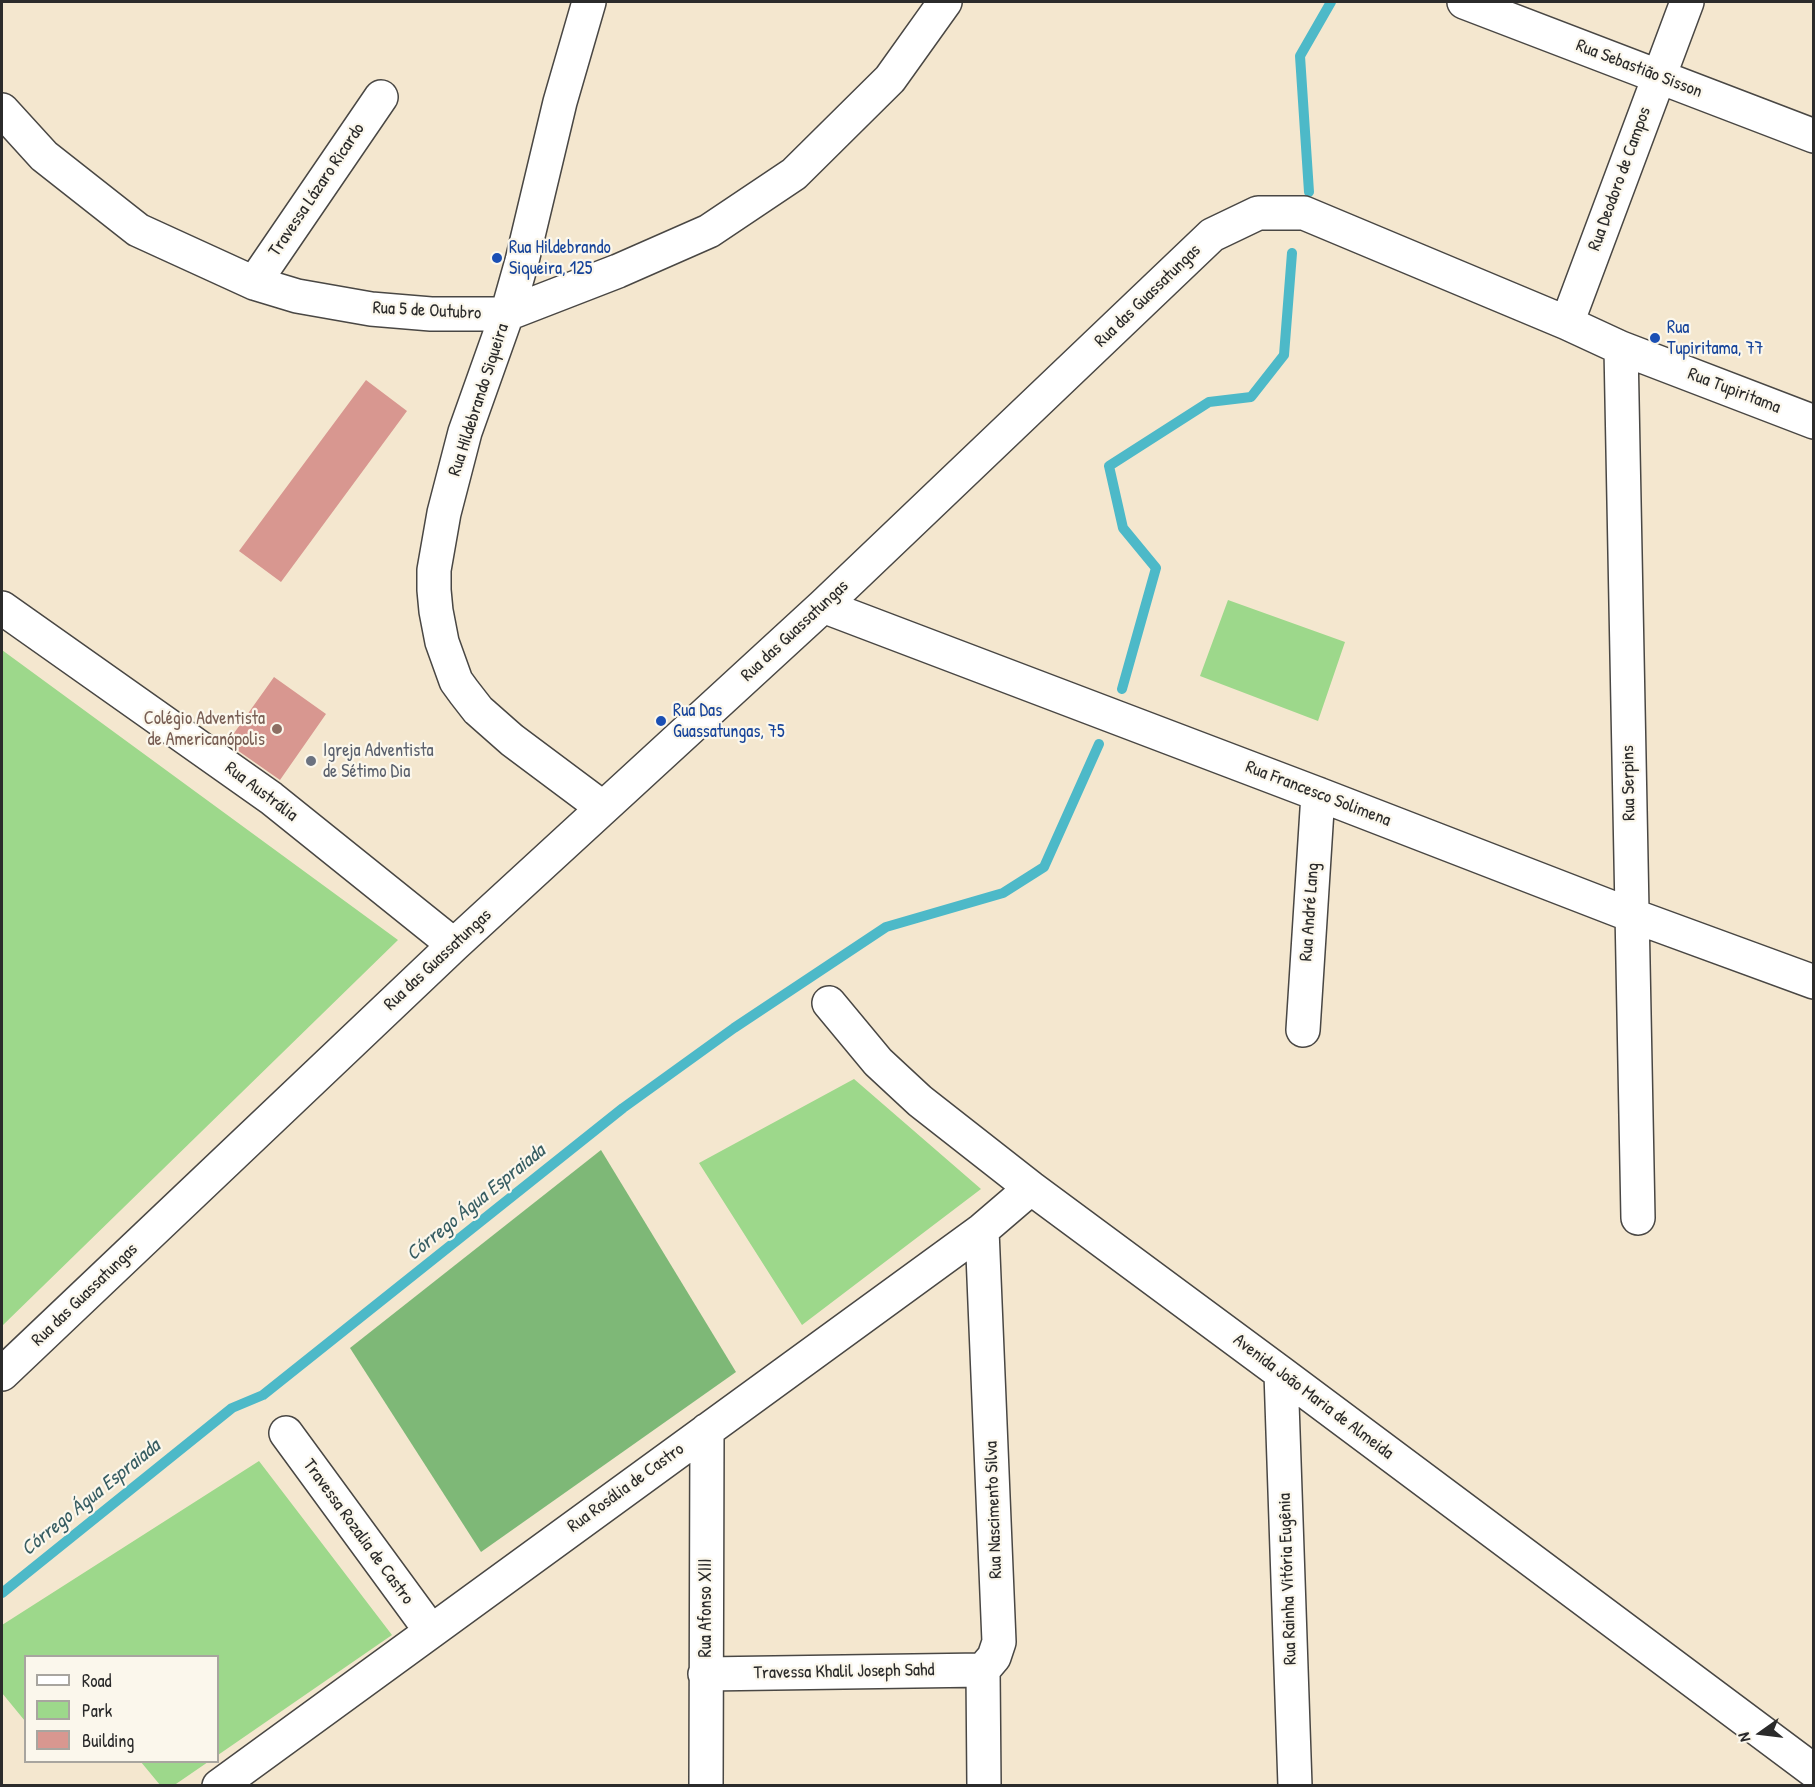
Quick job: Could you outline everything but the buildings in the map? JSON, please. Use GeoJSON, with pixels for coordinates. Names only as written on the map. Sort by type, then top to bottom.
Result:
{"type":"FeatureCollection","features":[{"type":"Feature","properties":{"kind":"street","name":"Rua Hildebrando Siqueira"},"geometry":{"type":"LineString","coordinates":[[589,2],[560,102],[507,314],[465,432],[444,513],[434,570],[437,617],[456,681],[478,710],[512,740],[603,808]]}},
{"type":"Feature","properties":{"kind":"street","name":"Rua 5 de Outubro"},"geometry":{"type":"LineString","coordinates":[[2,110],[44,156],[138,230],[254,283],[297,296],[371,309],[431,314],[507,314],[618,271],[709,231],[794,174],[890,79],[945,2]]}},
{"type":"Feature","properties":{"kind":"street","name":"Rua Sebastião Sisson"},"geometry":{"type":"LineString","coordinates":[[1464,2],[1814,136]]}},
{"type":"Feature","properties":{"kind":"street","name":"Rua Deodoro de Campos"},"geometry":{"type":"LineString","coordinates":[[1567,323],[1687,2]]}},
{"type":"Feature","properties":{"kind":"street","name":"Travessa Lázaro Ricardo"},"geometry":{"type":"LineString","coordinates":[[254,283],[381,97]]}},
{"type":"Feature","properties":{"kind":"street","name":"Rua das Guassatungas"},"geometry":{"type":"LineString","coordinates":[[2,1374],[454,945],[823,606],[1212,235],[1258,213],[1304,213],[1567,323],[1620,348]]}},
{"type":"Feature","properties":{"kind":"street","name":"Rua Tupiritama"},"geometry":{"type":"LineString","coordinates":[[1620,348],[1814,422]]}},
{"type":"Feature","properties":{"kind":"street","name":"Rua Serpins"},"geometry":{"type":"LineString","coordinates":[[1620,348],[1638,1218]]}},
{"type":"Feature","properties":{"kind":"street","name":"Rua Francesco Solimena"},"geometry":{"type":"LineString","coordinates":[[823,606],[1631,915],[1814,982]]}},
{"type":"Feature","properties":{"kind":"street","name":"Rua Austrália"},"geometry":{"type":"LineString","coordinates":[[2,608],[271,798],[454,945]]}},
{"type":"Feature","properties":{"kind":"street","name":"Rua André Lang"},"geometry":{"type":"LineString","coordinates":[[1303,1030],[1318,794]]}},
{"type":"Feature","properties":{"kind":"street","name":"Avenida João Maria de Almeida"},"geometry":{"type":"LineString","coordinates":[[830,1003],[878,1062],[920,1101],[1031,1188],[1814,1771]]}},
{"type":"Feature","properties":{"kind":"street","name":"Rua Rosália de Castro"},"geometry":{"type":"LineString","coordinates":[[219,1785],[982,1230],[1031,1188]]}},
{"type":"Feature","properties":{"kind":"street","name":"Rua Nascimento Silva"},"geometry":{"type":"LineString","coordinates":[[982,1230],[999,1642],[994,1657],[983,1670]]}},
{"type":"Feature","properties":{"kind":"street","name":"Rua Rainha Vitória Eugênia"},"geometry":{"type":"LineString","coordinates":[[1281,1373],[1295,1785]]}},
{"type":"Feature","properties":{"kind":"street","name":"Rua Afonso XIII"},"geometry":{"type":"LineString","coordinates":[[706,1785],[707,1430]]}},
{"type":"Feature","properties":{"kind":"street","name":"Travessa Rozalia de Castro"},"geometry":{"type":"LineString","coordinates":[[286,1433],[430,1631]]}},
{"type":"Feature","properties":{"kind":"street","name":"Travessa Khalil Joseph Sahd"},"geometry":{"type":"LineString","coordinates":[[705,1674],[983,1670]]}},
{"type":"Feature","properties":{"kind":"street"},"geometry":{"type":"LineString","coordinates":[[983,1670],[984,1785]]}},
{"type":"Feature","properties":{"kind":"street"},"geometry":{"type":"LineString","coordinates":[[255,1785],[264,1752]]}},
{"type":"Feature","properties":{"kind":"green space"},"geometry":{"type":"Polygon","coordinates":[[[1228,600],[1345,642],[1318,721],[1200,676],[1228,600]]]}},
{"type":"Feature","properties":{"kind":"green space"},"geometry":{"type":"Polygon","coordinates":[[[2,650],[398,940],[2,1326],[2,650]]]}},
{"type":"Feature","properties":{"kind":"green space"},"geometry":{"type":"Polygon","coordinates":[[[854,1079],[981,1189],[802,1325],[699,1163],[854,1079]]]}},
{"type":"Feature","properties":{"kind":"green space"},"geometry":{"type":"Polygon","coordinates":[[[601,1150],[736,1372],[481,1552],[350,1348],[601,1150]]]}},
{"type":"Feature","properties":{"kind":"green space"},"geometry":{"type":"Polygon","coordinates":[[[259,1461],[392,1635],[219,1754],[219,1655],[24,1655],[24,1720],[2,1693],[2,1625],[259,1461]]]}},
{"type":"Feature","properties":{"kind":"green space"},"geometry":{"type":"Polygon","coordinates":[[[142,1763],[207,1763],[173,1786],[160,1785],[142,1763]]]}},
{"type":"Feature","properties":{"kind":"waterway"},"geometry":{"type":"LineString","coordinates":[[1309,192],[1300,56],[1331,2]]}},
{"type":"Feature","properties":{"kind":"waterway"},"geometry":{"type":"LineString","coordinates":[[1122,689],[1156,568],[1123,528],[1109,466],[1209,402],[1251,397],[1284,355],[1292,253]]}},
{"type":"Feature","properties":{"kind":"waterway","name":"Córrego Água Espraiada"},"geometry":{"type":"LineString","coordinates":[[2,1593],[232,1408],[263,1395],[623,1108],[734,1028],[886,927],[1003,893],[1044,867],[1099,744]]}},
{"type":"Feature","properties":{"kind":"place","name":"Rua Hildebrando Siqueira, 125"},"geometry":{"type":"Point","coordinates":[497,258]}},
{"type":"Feature","properties":{"kind":"place","name":"Rua Tupiritama, 77"},"geometry":{"type":"Point","coordinates":[1655,338]}},
{"type":"Feature","properties":{"kind":"place","name":"Rua Das Guassatungas, 75"},"geometry":{"type":"Point","coordinates":[661,721]}},
{"type":"Feature","properties":{"kind":"place","name":"Colégio Adventista de Americanópolis"},"geometry":{"type":"Point","coordinates":[277,729]}},
{"type":"Feature","properties":{"kind":"place","name":"Igreja Adventista de Sétimo Dia"},"geometry":{"type":"Point","coordinates":[311,761]}}]}
